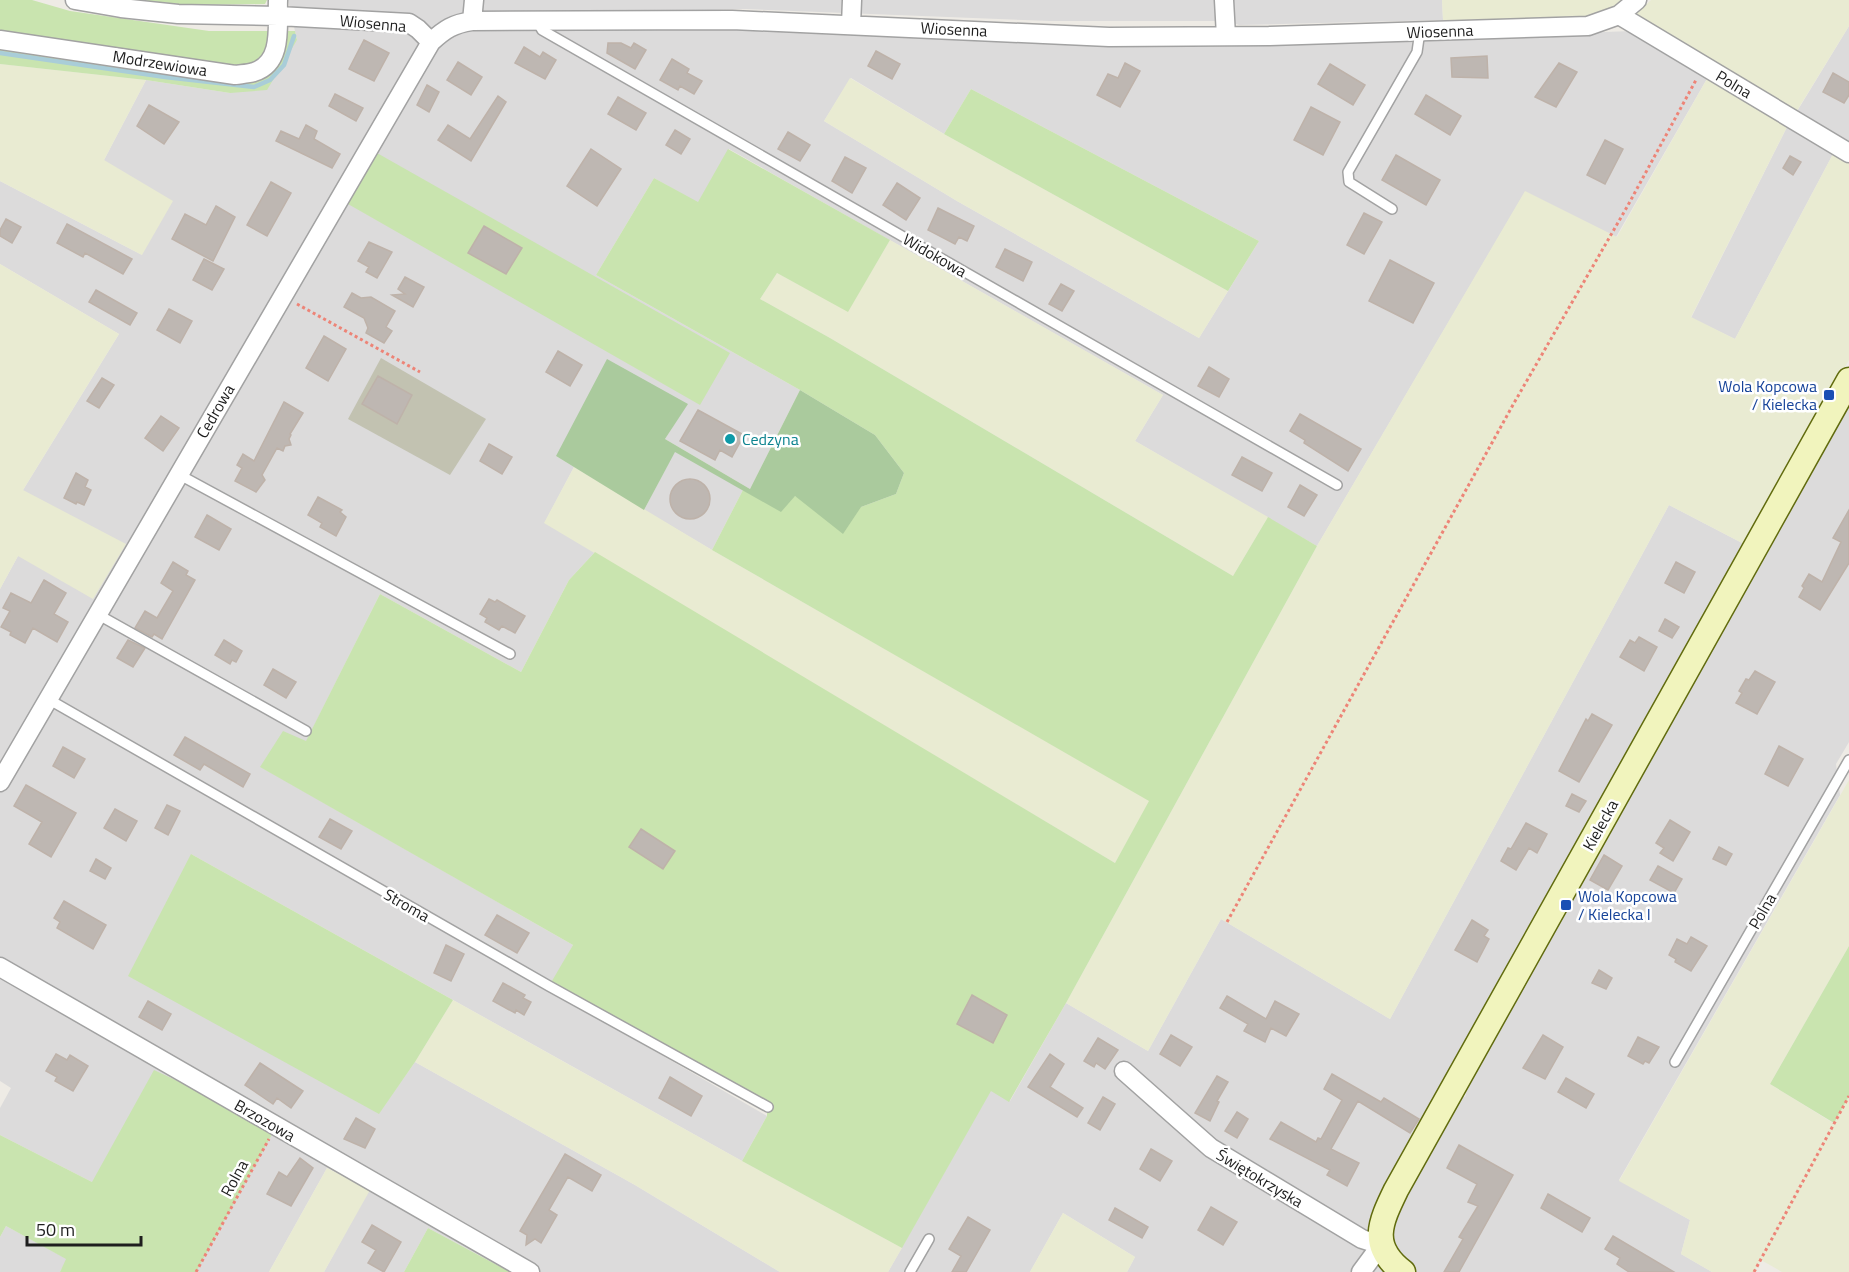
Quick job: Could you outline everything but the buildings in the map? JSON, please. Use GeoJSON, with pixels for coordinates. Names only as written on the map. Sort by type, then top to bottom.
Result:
{"type":"FeatureCollection","features":[{"type":"Feature","properties":{"kind":"street","name":"Wiosenna"},"geometry":{"type":"LineString","coordinates":[[75,0],[178,14],[278,8],[409,23],[430,42],[447,28],[472,21],[732,20],[1109,37],[1269,36],[1588,26],[1619,15],[1637,0]]}},
{"type":"Feature","properties":{"kind":"street"},"geometry":{"type":"LineString","coordinates":[[472,21],[474,0]]}},
{"type":"Feature","properties":{"kind":"street"},"geometry":{"type":"LineString","coordinates":[[851,25],[852,0]]}},
{"type":"Feature","properties":{"kind":"street"},"geometry":{"type":"LineString","coordinates":[[1224,0],[1226,36]]}},
{"type":"Feature","properties":{"kind":"street","name":"Modrzewiowa"},"geometry":{"type":"LineString","coordinates":[[0,40],[235,75],[254,72],[264,67],[273,57],[278,35],[278,8]]}},
{"type":"Feature","properties":{"kind":"street","name":"Polna"},"geometry":{"type":"LineString","coordinates":[[1619,15],[1849,153]]}},
{"type":"Feature","properties":{"kind":"street","name":"Cedrowa"},"geometry":{"type":"LineString","coordinates":[[0,782],[430,42]]}},
{"type":"Feature","properties":{"kind":"street","name":"Kielecka"},"geometry":{"type":"LineString","coordinates":[[1361,1272],[1381,1245],[1385,1215],[1396,1190],[1849,380]]}},
{"type":"Feature","properties":{"kind":"street","name":"Brzozowa"},"geometry":{"type":"LineString","coordinates":[[0,967],[530,1272]]}},
{"type":"Feature","properties":{"kind":"street","name":"Świętokrzyska"},"geometry":{"type":"LineString","coordinates":[[1124,1071],[1211,1148],[1362,1239],[1381,1245]]}},
{"type":"Feature","properties":{"kind":"street"},"geometry":{"type":"LineString","coordinates":[[1381,1245],[1387,1257],[1403,1272]]}},
{"type":"Feature","properties":{"kind":"lane","name":"Widokowa"},"geometry":{"type":"LineString","coordinates":[[537,21],[542,30],[1337,485]]}},
{"type":"Feature","properties":{"kind":"lane"},"geometry":{"type":"LineString","coordinates":[[1392,209],[1349,182],[1348,172],[1417,52],[1420,31]]}},
{"type":"Feature","properties":{"kind":"lane"},"geometry":{"type":"LineString","coordinates":[[178,474],[510,654]]}},
{"type":"Feature","properties":{"kind":"lane"},"geometry":{"type":"LineString","coordinates":[[97,614],[306,731]]}},
{"type":"Feature","properties":{"kind":"lane","name":"Stroma"},"geometry":{"type":"LineString","coordinates":[[48,699],[549,986],[768,1107]]}},
{"type":"Feature","properties":{"kind":"lane","name":"Polna"},"geometry":{"type":"LineString","coordinates":[[1675,1062],[1849,760]]}},
{"type":"Feature","properties":{"kind":"lane"},"geometry":{"type":"LineString","coordinates":[[910,1272],[928,1239]]}},
{"type":"Feature","properties":{"kind":"path"},"geometry":{"type":"LineString","coordinates":[[1227,922],[1514,403],[1627,207],[1704,66]]}},
{"type":"Feature","properties":{"kind":"path"},"geometry":{"type":"LineString","coordinates":[[283,296],[420,372]]}},
{"type":"Feature","properties":{"kind":"path"},"geometry":{"type":"LineString","coordinates":[[1754,1272],[1849,1096]]}},
{"type":"Feature","properties":{"kind":"path","name":"Rolna"},"geometry":{"type":"LineString","coordinates":[[196,1272],[276,1127]]}},
{"type":"Feature","properties":{"kind":"shaded area"},"geometry":{"type":"Polygon","coordinates":[[[288,0],[1216,0],[1217,21],[1050,21],[746,9],[612,13],[1000,40],[1211,47],[1632,31],[1708,77],[1616,237],[1525,192],[1317,546],[1135,441],[1163,395],[729,149],[698,203],[654,178],[596,275],[800,390],[750,489],[665,439],[687,404],[556,456],[574,467],[545,522],[595,552],[569,580],[521,672],[380,594],[306,742],[261,767],[573,945],[549,990],[767,1116],[742,1161],[191,854],[379,1113],[415,1062],[635,1185],[780,1272],[510,1272],[428,1228],[404,1272],[324,1272],[369,1190],[327,1168],[269,1272],[196,1272],[92,1182],[0,1135],[0,1108],[11,1088],[0,1081],[0,589],[18,556],[23,490],[119,334],[0,264],[0,181],[142,255],[104,160],[146,80],[230,93],[297,40],[288,0]],[[851,78],[824,121],[957,201],[1199,338],[1259,241],[971,89],[944,134],[851,78]]]}},
{"type":"Feature","properties":{"kind":"shaded area"},"geometry":{"type":"Polygon","coordinates":[[[1233,0],[1442,0],[1443,20],[1239,25],[1234,23],[1233,0]]]}},
{"type":"Feature","properties":{"kind":"shaded area"},"geometry":{"type":"Polygon","coordinates":[[[1442,0],[1622,0],[1617,5],[1580,19],[1443,20],[1442,0]]]}},
{"type":"Feature","properties":{"kind":"shaded area"},"geometry":{"type":"Polygon","coordinates":[[[1651,0],[1849,0],[1849,26],[1787,127],[1691,317],[1735,339],[1833,154],[1849,164],[1849,360],[1744,544],[1669,505],[1390,1019],[1221,919],[1148,1051],[1066,1003],[1317,546],[1525,191],[1617,237],[1708,77],[1635,15],[1651,0]]]}},
{"type":"Feature","properties":{"kind":"shaded area"},"geometry":{"type":"Polygon","coordinates":[[[1849,26],[1849,145],[1796,113],[1849,26]]]}},
{"type":"Feature","properties":{"kind":"shaded area"},"geometry":{"type":"Polygon","coordinates":[[[0,64],[146,80],[104,160],[173,201],[142,255],[0,181],[0,64]]]}},
{"type":"Feature","properties":{"kind":"shaded area"},"geometry":{"type":"Polygon","coordinates":[[[850,78],[944,134],[1228,291],[1199,338],[957,201],[824,121],[850,78]]]}},
{"type":"Feature","properties":{"kind":"shaded area"},"geometry":{"type":"Polygon","coordinates":[[[1787,127],[1833,154],[1735,339],[1691,318],[1787,127]]]}},
{"type":"Feature","properties":{"kind":"shaded area"},"geometry":{"type":"Polygon","coordinates":[[[890,240],[1163,395],[1135,441],[1268,517],[1233,576],[760,299],[777,273],[848,311],[890,240]]]}},
{"type":"Feature","properties":{"kind":"shaded area"},"geometry":{"type":"Polygon","coordinates":[[[0,264],[119,334],[23,490],[126,544],[93,599],[18,556],[0,589],[0,264]]]}},
{"type":"Feature","properties":{"kind":"shaded area"},"geometry":{"type":"Polygon","coordinates":[[[381,358],[486,419],[450,475],[348,419],[381,358]]]}},
{"type":"Feature","properties":{"kind":"shaded area"},"geometry":{"type":"Polygon","coordinates":[[[1849,402],[1849,742],[1836,764],[1840,795],[1619,1180],[1690,1220],[1681,1254],[1712,1272],[1127,1272],[1135,1257],[1063,1213],[1030,1272],[888,1272],[991,1090],[1010,1101],[1066,1003],[1148,1051],[1221,919],[1390,1019],[1669,505],[1744,544],[1442,1085],[1465,1097],[1475,1063],[1849,402]]]}},
{"type":"Feature","properties":{"kind":"shaded area"},"geometry":{"type":"Polygon","coordinates":[[[675,451],[743,490],[712,550],[644,510],[675,451]]]}},
{"type":"Feature","properties":{"kind":"shaded area"},"geometry":{"type":"Polygon","coordinates":[[[574,467],[712,550],[1150,801],[1115,863],[544,523],[574,467]]]}},
{"type":"Feature","properties":{"kind":"shaded area"},"geometry":{"type":"Polygon","coordinates":[[[1849,780],[1849,946],[1770,1084],[1833,1123],[1849,1096],[1849,1272],[1782,1272],[1761,1260],[1754,1272],[1712,1272],[1681,1254],[1690,1220],[1619,1181],[1849,780]]]}},
{"type":"Feature","properties":{"kind":"shaded area"},"geometry":{"type":"Polygon","coordinates":[[[453,1000],[902,1248],[888,1272],[780,1272],[635,1185],[415,1062],[453,1000]]]}},
{"type":"Feature","properties":{"kind":"shaded area"},"geometry":{"type":"Polygon","coordinates":[[[327,1168],[370,1190],[324,1272],[269,1272],[327,1168]]]}},
{"type":"Feature","properties":{"kind":"shaded area"},"geometry":{"type":"Polygon","coordinates":[[[1063,1213],[1135,1257],[1127,1272],[1030,1272],[1063,1213]]]}},
{"type":"Feature","properties":{"kind":"shaded area"},"geometry":{"type":"Polygon","coordinates":[[[6,1226],[67,1259],[60,1272],[0,1272],[0,1237],[6,1226]]]}},
{"type":"Feature","properties":{"kind":"green space"},"geometry":{"type":"Polygon","coordinates":[[[0,0],[32,0],[70,11],[209,31],[295,31],[297,40],[267,90],[230,93],[146,80],[0,64],[0,0]]]}},
{"type":"Feature","properties":{"kind":"green space"},"geometry":{"type":"Polygon","coordinates":[[[139,0],[267,0],[265,4],[189,5],[139,0]]]}},
{"type":"Feature","properties":{"kind":"green space"},"geometry":{"type":"Polygon","coordinates":[[[971,89],[1259,241],[1228,291],[944,134],[971,89]]]}},
{"type":"Feature","properties":{"kind":"green space"},"geometry":{"type":"Polygon","coordinates":[[[728,149],[890,240],[848,312],[777,273],[760,299],[1233,576],[1268,517],[1317,546],[1066,1003],[1009,1102],[991,1091],[902,1248],[742,1161],[767,1116],[767,1107],[549,986],[573,945],[260,767],[283,731],[306,741],[380,594],[521,672],[569,580],[595,552],[1115,863],[1149,801],[712,550],[743,490],[781,511],[794,496],[861,507],[896,494],[904,473],[875,435],[596,275],[654,178],[698,202],[728,149]]]}},
{"type":"Feature","properties":{"kind":"green space"},"geometry":{"type":"Polygon","coordinates":[[[377,153],[730,353],[700,405],[348,204],[377,153]]]}},
{"type":"Feature","properties":{"kind":"green space"},"geometry":{"type":"Polygon","coordinates":[[[607,359],[688,404],[665,439],[750,489],[800,390],[875,435],[904,473],[896,494],[861,507],[843,534],[795,496],[781,512],[675,452],[644,510],[556,456],[607,359]]]}},
{"type":"Feature","properties":{"kind":"green space"},"geometry":{"type":"Polygon","coordinates":[[[191,854],[453,1000],[415,1062],[379,1114],[128,976],[191,854]]]}},
{"type":"Feature","properties":{"kind":"green space"},"geometry":{"type":"Polygon","coordinates":[[[1849,946],[1849,1096],[1834,1123],[1770,1084],[1849,946]]]}},
{"type":"Feature","properties":{"kind":"green space"},"geometry":{"type":"Polygon","coordinates":[[[154,1070],[276,1127],[196,1272],[60,1272],[66,1259],[6,1226],[0,1237],[0,1135],[92,1182],[154,1070]]]}},
{"type":"Feature","properties":{"kind":"green space"},"geometry":{"type":"Polygon","coordinates":[[[428,1228],[510,1272],[404,1272],[428,1228]]]}},
{"type":"Feature","properties":{"kind":"waterway"},"geometry":{"type":"LineString","coordinates":[[0,53],[165,77],[254,87],[270,80],[284,65],[294,36]]}},
{"type":"Feature","properties":{"kind":"place","name":"Wola Kopcowa / Kielecka"},"geometry":{"type":"Point","coordinates":[1829,395]}},
{"type":"Feature","properties":{"kind":"place","name":"Cedzyna"},"geometry":{"type":"Point","coordinates":[730,439]}},
{"type":"Feature","properties":{"kind":"place","name":"Wola Kopcowa / Kielecka I"},"geometry":{"type":"Point","coordinates":[1566,905]}}]}
